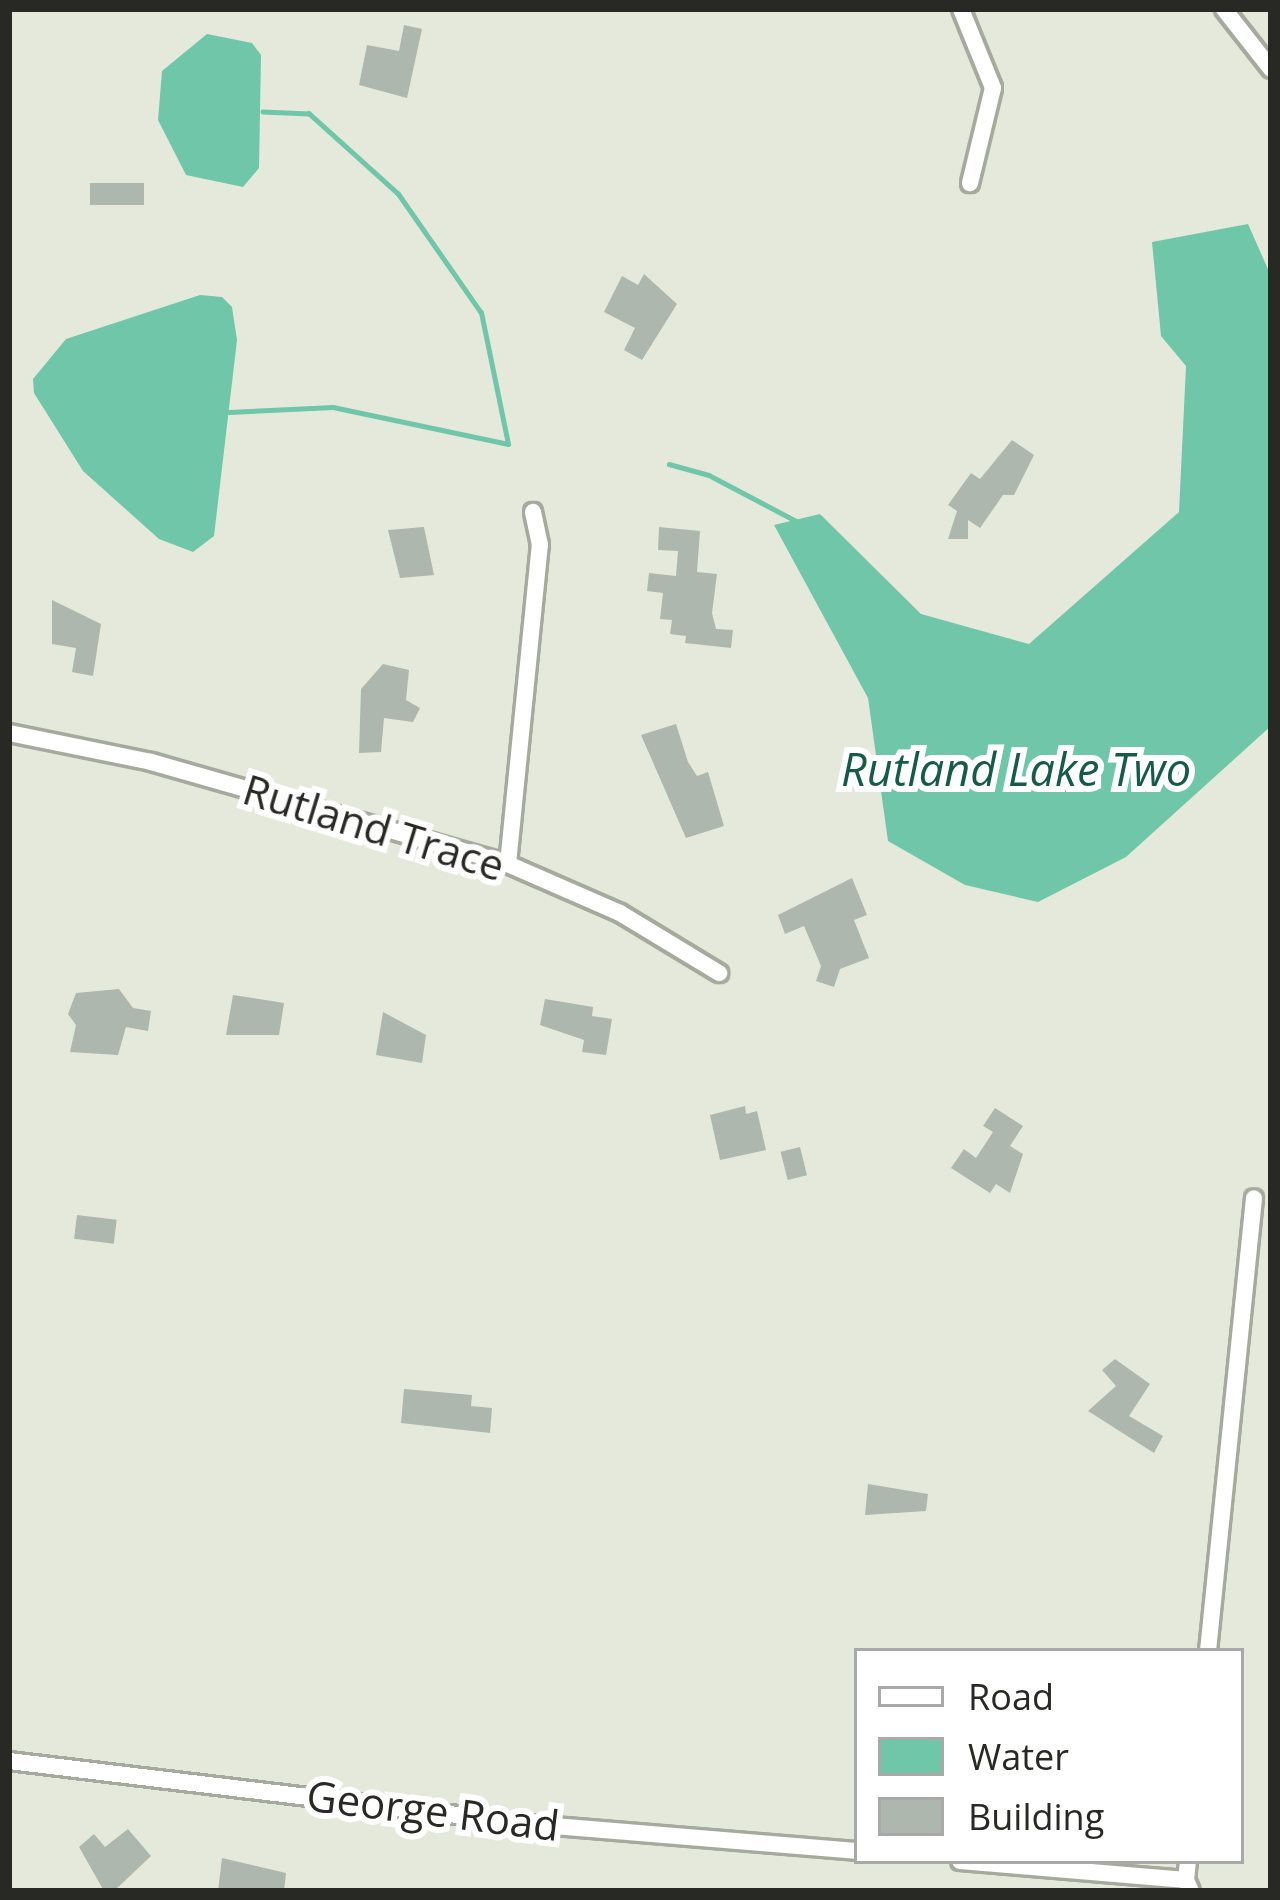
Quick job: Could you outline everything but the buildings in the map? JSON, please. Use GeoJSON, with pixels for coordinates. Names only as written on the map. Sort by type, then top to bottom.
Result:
{"type":"FeatureCollection","features":[{"type":"Feature","properties":{"kind":"street"},"geometry":{"type":"LineString","coordinates":[[962,9],[993,88],[970,183]]}},
{"type":"Feature","properties":{"kind":"street"},"geometry":{"type":"LineString","coordinates":[[1224,9],[1271,69]]}},
{"type":"Feature","properties":{"kind":"street"},"geometry":{"type":"LineString","coordinates":[[508,864],[540,545],[533,512]]}},
{"type":"Feature","properties":{"kind":"street","name":"Rutland Trace"},"geometry":{"type":"LineString","coordinates":[[9,733],[151,762],[326,818],[508,864],[620,914],[719,973]]}},
{"type":"Feature","properties":{"kind":"street"},"geometry":{"type":"LineString","coordinates":[[1208,1648],[1254,1198]]}},
{"type":"Feature","properties":{"kind":"street","name":"George Road"},"geometry":{"type":"LineString","coordinates":[[9,1761],[541,1825],[854,1851]]}},
{"type":"Feature","properties":{"kind":"street"},"geometry":{"type":"LineString","coordinates":[[1003,1864],[1188,1877]]}},
{"type":"Feature","properties":{"kind":"water"},"geometry":{"type":"Polygon","coordinates":[[[207,34],[252,43],[261,55],[259,168],[243,187],[186,175],[158,120],[162,71],[207,34]]]}},
{"type":"Feature","properties":{"kind":"water","name":"Rutland Lake Two"},"geometry":{"type":"Polygon","coordinates":[[[1248,224],[1271,276],[1271,726],[1126,857],[1038,902],[965,885],[888,841],[868,698],[774,525],[820,514],[921,614],[1029,644],[1179,512],[1186,366],[1161,336],[1152,242],[1248,224]]]}},
{"type":"Feature","properties":{"kind":"water"},"geometry":{"type":"Polygon","coordinates":[[[200,295],[222,297],[232,307],[237,340],[214,536],[193,552],[159,539],[83,471],[34,393],[33,379],[66,339],[200,295]]]}},
{"type":"Feature","properties":{"kind":"waterway"},"geometry":{"type":"LineString","coordinates":[[229,412],[333,407],[508,444],[481,313],[398,194],[309,114],[263,112]]}},
{"type":"Feature","properties":{"kind":"waterway"},"geometry":{"type":"LineString","coordinates":[[669,464],[709,475],[800,523]]}}]}
